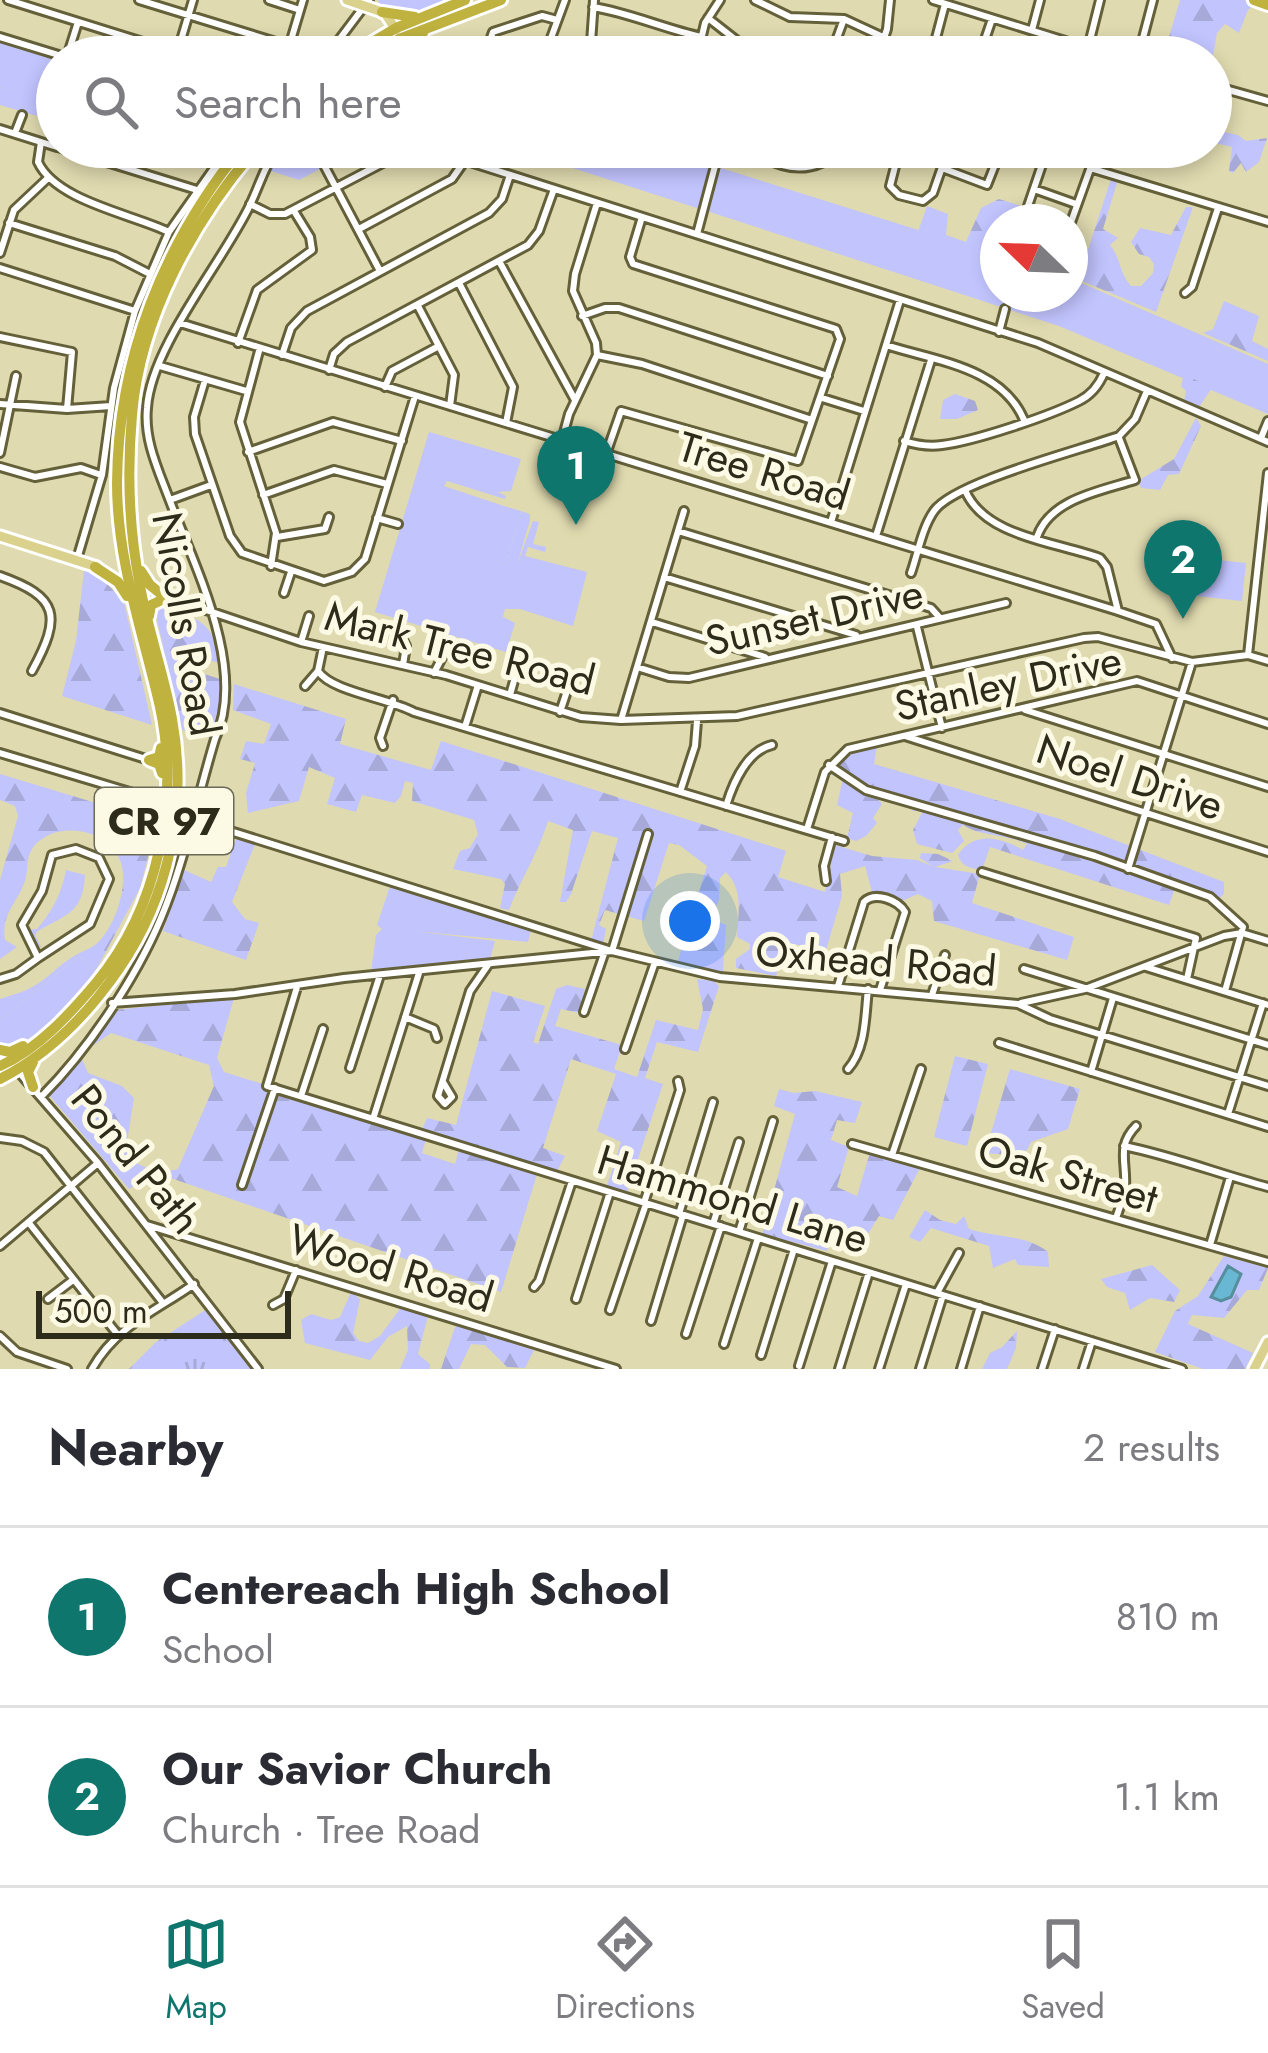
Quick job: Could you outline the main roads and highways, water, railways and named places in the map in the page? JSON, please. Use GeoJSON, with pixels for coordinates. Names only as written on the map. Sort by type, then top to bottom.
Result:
{"type":"FeatureCollection","features":[{"type":"Feature","properties":{"kind":"highway"},"geometry":{"type":"LineString","coordinates":[[417,36],[429,21],[465,0]]}},
{"type":"Feature","properties":{"kind":"highway"},"geometry":{"type":"LineString","coordinates":[[385,36],[501,0]]}},
{"type":"Feature","properties":{"kind":"highway"},"geometry":{"type":"LineString","coordinates":[[1254,0],[1268,5]]}},
{"type":"Feature","properties":{"kind":"highway"},"geometry":{"type":"LineString","coordinates":[[374,5],[429,21]]}},
{"type":"Feature","properties":{"kind":"highway"},"geometry":{"type":"LineString","coordinates":[[374,5],[383,24],[377,36]]}},
{"type":"Feature","properties":{"kind":"highway"},"geometry":{"type":"LineString","coordinates":[[395,36],[398,33]]}},
{"type":"Feature","properties":{"kind":"highway","name":"Nicolls Road"},"geometry":{"type":"LineString","coordinates":[[36,1049],[110,966],[131,930],[157,861],[166,786],[164,734],[134,584],[121,544],[117,506],[122,402],[154,290],[196,210],[227,168]]}},
{"type":"Feature","properties":{"kind":"highway","name":"Nicolls Road"},"geometry":{"type":"LineString","coordinates":[[134,584],[132,415],[142,359],[164,296],[197,229],[242,168]]}},
{"type":"Feature","properties":{"kind":"highway"},"geometry":{"type":"LineString","coordinates":[[117,506],[134,584]]}},
{"type":"Feature","properties":{"kind":"highway"},"geometry":{"type":"LineString","coordinates":[[96,567],[117,565],[121,544]]}},
{"type":"Feature","properties":{"kind":"highway"},"geometry":{"type":"LineString","coordinates":[[134,552],[145,579],[166,598],[151,604],[143,624]]}},
{"type":"Feature","properties":{"kind":"highway"},"geometry":{"type":"LineString","coordinates":[[96,567],[118,583],[143,624]]}},
{"type":"Feature","properties":{"kind":"highway","name":"Nicolls Road"},"geometry":{"type":"LineString","coordinates":[[0,1081],[5,1060],[36,1049],[77,1021],[110,983],[148,922],[163,884],[175,822],[176,746],[143,624]]}},
{"type":"Feature","properties":{"kind":"highway"},"geometry":{"type":"LineString","coordinates":[[164,734],[159,757],[148,760],[160,767],[166,786]]}},
{"type":"Feature","properties":{"kind":"highway"},"geometry":{"type":"LineString","coordinates":[[0,1081],[13,1079],[38,1092],[29,1068],[36,1049],[26,1044],[5,1060]]}},
{"type":"Feature","properties":{"kind":"main road"},"geometry":{"type":"LineString","coordinates":[[347,0],[374,5],[398,33]]}},
{"type":"Feature","properties":{"kind":"main road","name":"Mark Tree Road"},"geometry":{"type":"LineString","coordinates":[[0,536],[77,559],[134,584]]}},
{"type":"Feature","properties":{"kind":"main road"},"geometry":{"type":"LineString","coordinates":[[1254,1369],[1268,1342]]}},
{"type":"Feature","properties":{"kind":"place","name":"Centereach High School"},"geometry":{"type":"Point","coordinates":[576,525]}},
{"type":"Feature","properties":{"kind":"place","name":"Our Savior Church"},"geometry":{"type":"Point","coordinates":[1183,619]}}]}
